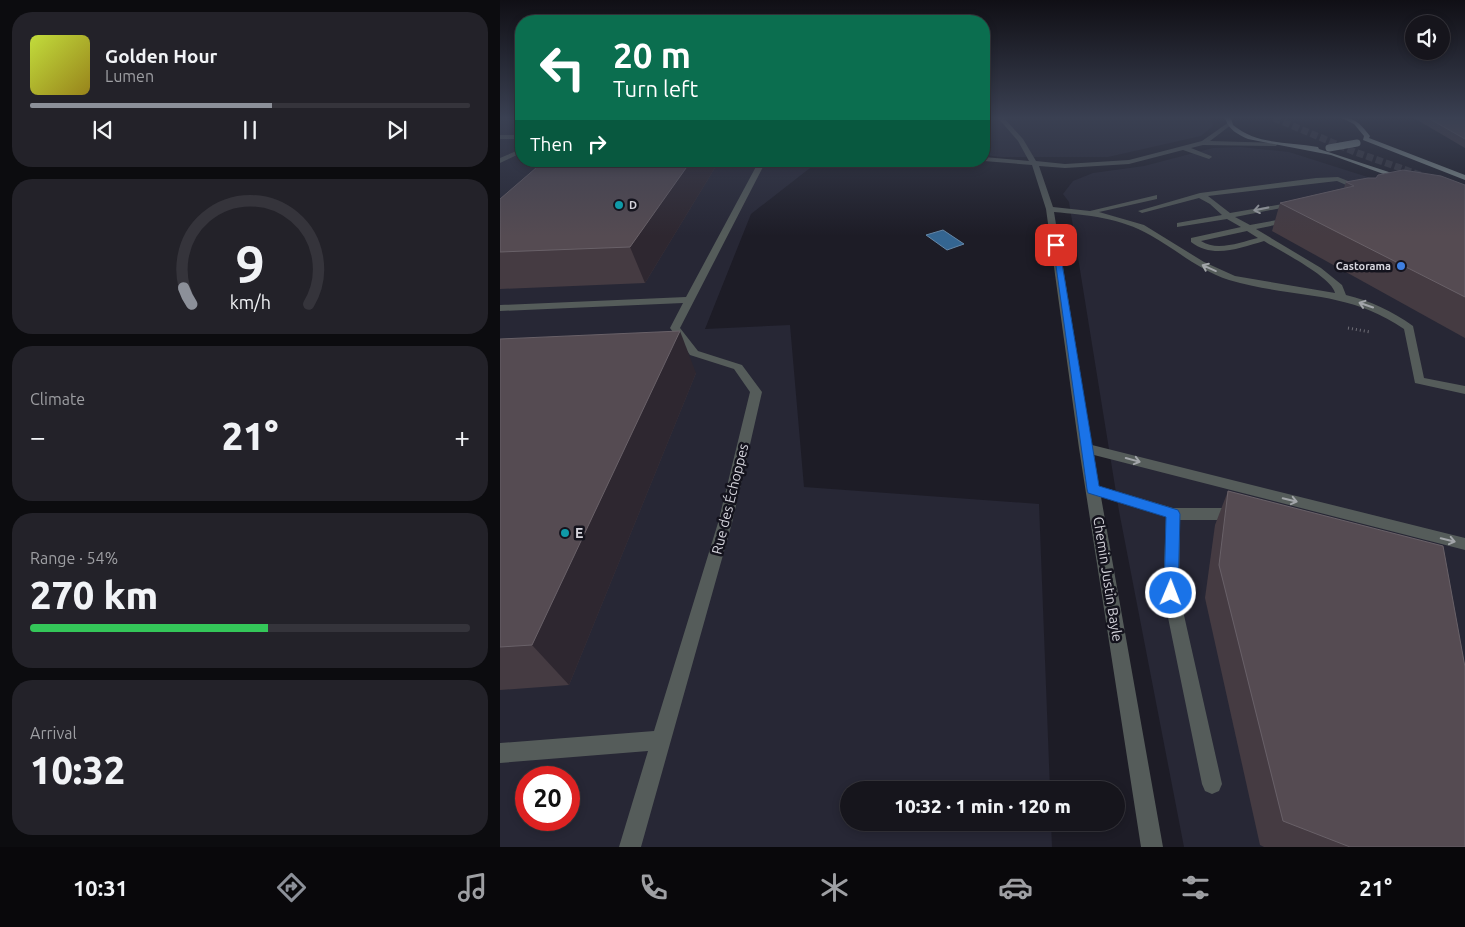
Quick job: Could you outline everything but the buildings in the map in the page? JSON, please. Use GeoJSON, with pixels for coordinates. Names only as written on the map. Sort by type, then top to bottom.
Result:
{"type":"FeatureCollection","features":[{"type":"Feature","properties":{"kind":"main road"},"geometry":{"type":"LineString","coordinates":[[1344,158],[1414,182]]}},
{"type":"Feature","properties":{"kind":"main road"},"geometry":{"type":"LineString","coordinates":[[1411,158],[1465,178]]}},
{"type":"Feature","properties":{"kind":"street","name":"Chemin Justin Bayle"},"geometry":{"type":"LineString","coordinates":[[1032,158],[1036,165],[1050,209],[1086,448],[1152,847]]}},
{"type":"Feature","properties":{"kind":"street"},"geometry":{"type":"LineString","coordinates":[[990,160],[1065,166],[1129,162],[1147,158]]}},
{"type":"Feature","properties":{"kind":"street","name":"Rue des Échoppes"},"geometry":{"type":"LineString","coordinates":[[630,847],[725,523],[756,392],[738,367],[694,353],[676,328],[760,167]]}},
{"type":"Feature","properties":{"kind":"street"},"geometry":{"type":"LineString","coordinates":[[1142,211],[1200,195],[1316,180],[1338,179],[1369,192]]}},
{"type":"Feature","properties":{"kind":"street"},"geometry":{"type":"LineString","coordinates":[[1316,180],[1331,187]]}},
{"type":"Feature","properties":{"kind":"street"},"geometry":{"type":"LineString","coordinates":[[1200,195],[1228,216],[1318,270],[1339,287],[1341,297]]}},
{"type":"Feature","properties":{"kind":"street"},"geometry":{"type":"LineString","coordinates":[[1089,213],[1154,197]]}},
{"type":"Feature","properties":{"kind":"street"},"geometry":{"type":"LineString","coordinates":[[1180,225],[1296,202],[1305,204]]}},
{"type":"Feature","properties":{"kind":"street"},"geometry":{"type":"LineString","coordinates":[[1050,209],[1123,219],[1145,229],[1205,267],[1232,278],[1341,297],[1376,309],[1409,328],[1419,380],[1465,390]]}},
{"type":"Feature","properties":{"kind":"street"},"geometry":{"type":"LineString","coordinates":[[1266,238],[1214,249],[1204,247],[1194,240],[1302,217]]}},
{"type":"Feature","properties":{"kind":"street"},"geometry":{"type":"LineString","coordinates":[[500,308],[690,300]]}},
{"type":"Feature","properties":{"kind":"street"},"geometry":{"type":"LineString","coordinates":[[1086,448],[1465,544]]}},
{"type":"Feature","properties":{"kind":"street"},"geometry":{"type":"LineString","coordinates":[[1093,489],[1173,514],[1224,514],[1252,522]]}},
{"type":"Feature","properties":{"kind":"street"},"geometry":{"type":"LineString","coordinates":[[1336,530],[1345,513]]}},
{"type":"Feature","properties":{"kind":"street"},"geometry":{"type":"LineString","coordinates":[[1173,514],[1171,593],[1212,784]]}},
{"type":"Feature","properties":{"kind":"street"},"geometry":{"type":"LineString","coordinates":[[500,752],[662,740]]}},
{"type":"Feature","properties":{"kind":"shaded area"},"geometry":{"type":"Polygon","coordinates":[[[500,158],[515,158],[515,167],[811,167],[751,214],[705,329],[790,325],[804,487],[1039,504],[1050,781],[840,781],[840,831],[1051,831],[1052,847],[500,847],[500,158]]]}},
{"type":"Feature","properties":{"kind":"shaded area"},"geometry":{"type":"Polygon","coordinates":[[[1176,158],[1306,158],[1465,208],[1465,847],[1184,847],[1119,511],[1069,202],[1063,194],[1073,181],[1093,173],[1144,166],[1176,158]]]}},
{"type":"Feature","properties":{"kind":"water"},"geometry":{"type":"Polygon","coordinates":[[[943,230],[964,244],[947,250],[926,235],[943,230]]]}},
{"type":"Feature","properties":{"kind":"tunnel"},"geometry":{"type":"LineString","coordinates":[[1371,158],[1423,176]]}},
{"type":"Feature","properties":{"kind":"place","name":"D"},"geometry":{"type":"Point","coordinates":[619,205]}},
{"type":"Feature","properties":{"kind":"place","name":"Castorama"},"geometry":{"type":"Point","coordinates":[1401,266]}},
{"type":"Feature","properties":{"kind":"place","name":"E"},"geometry":{"type":"Point","coordinates":[565,533]}},
{"type":"Feature","properties":{"kind":"route"},"geometry":{"type":"LineString","coordinates":[[1056,245],[1093,489],[1173,514],[1171,593]]}}]}
